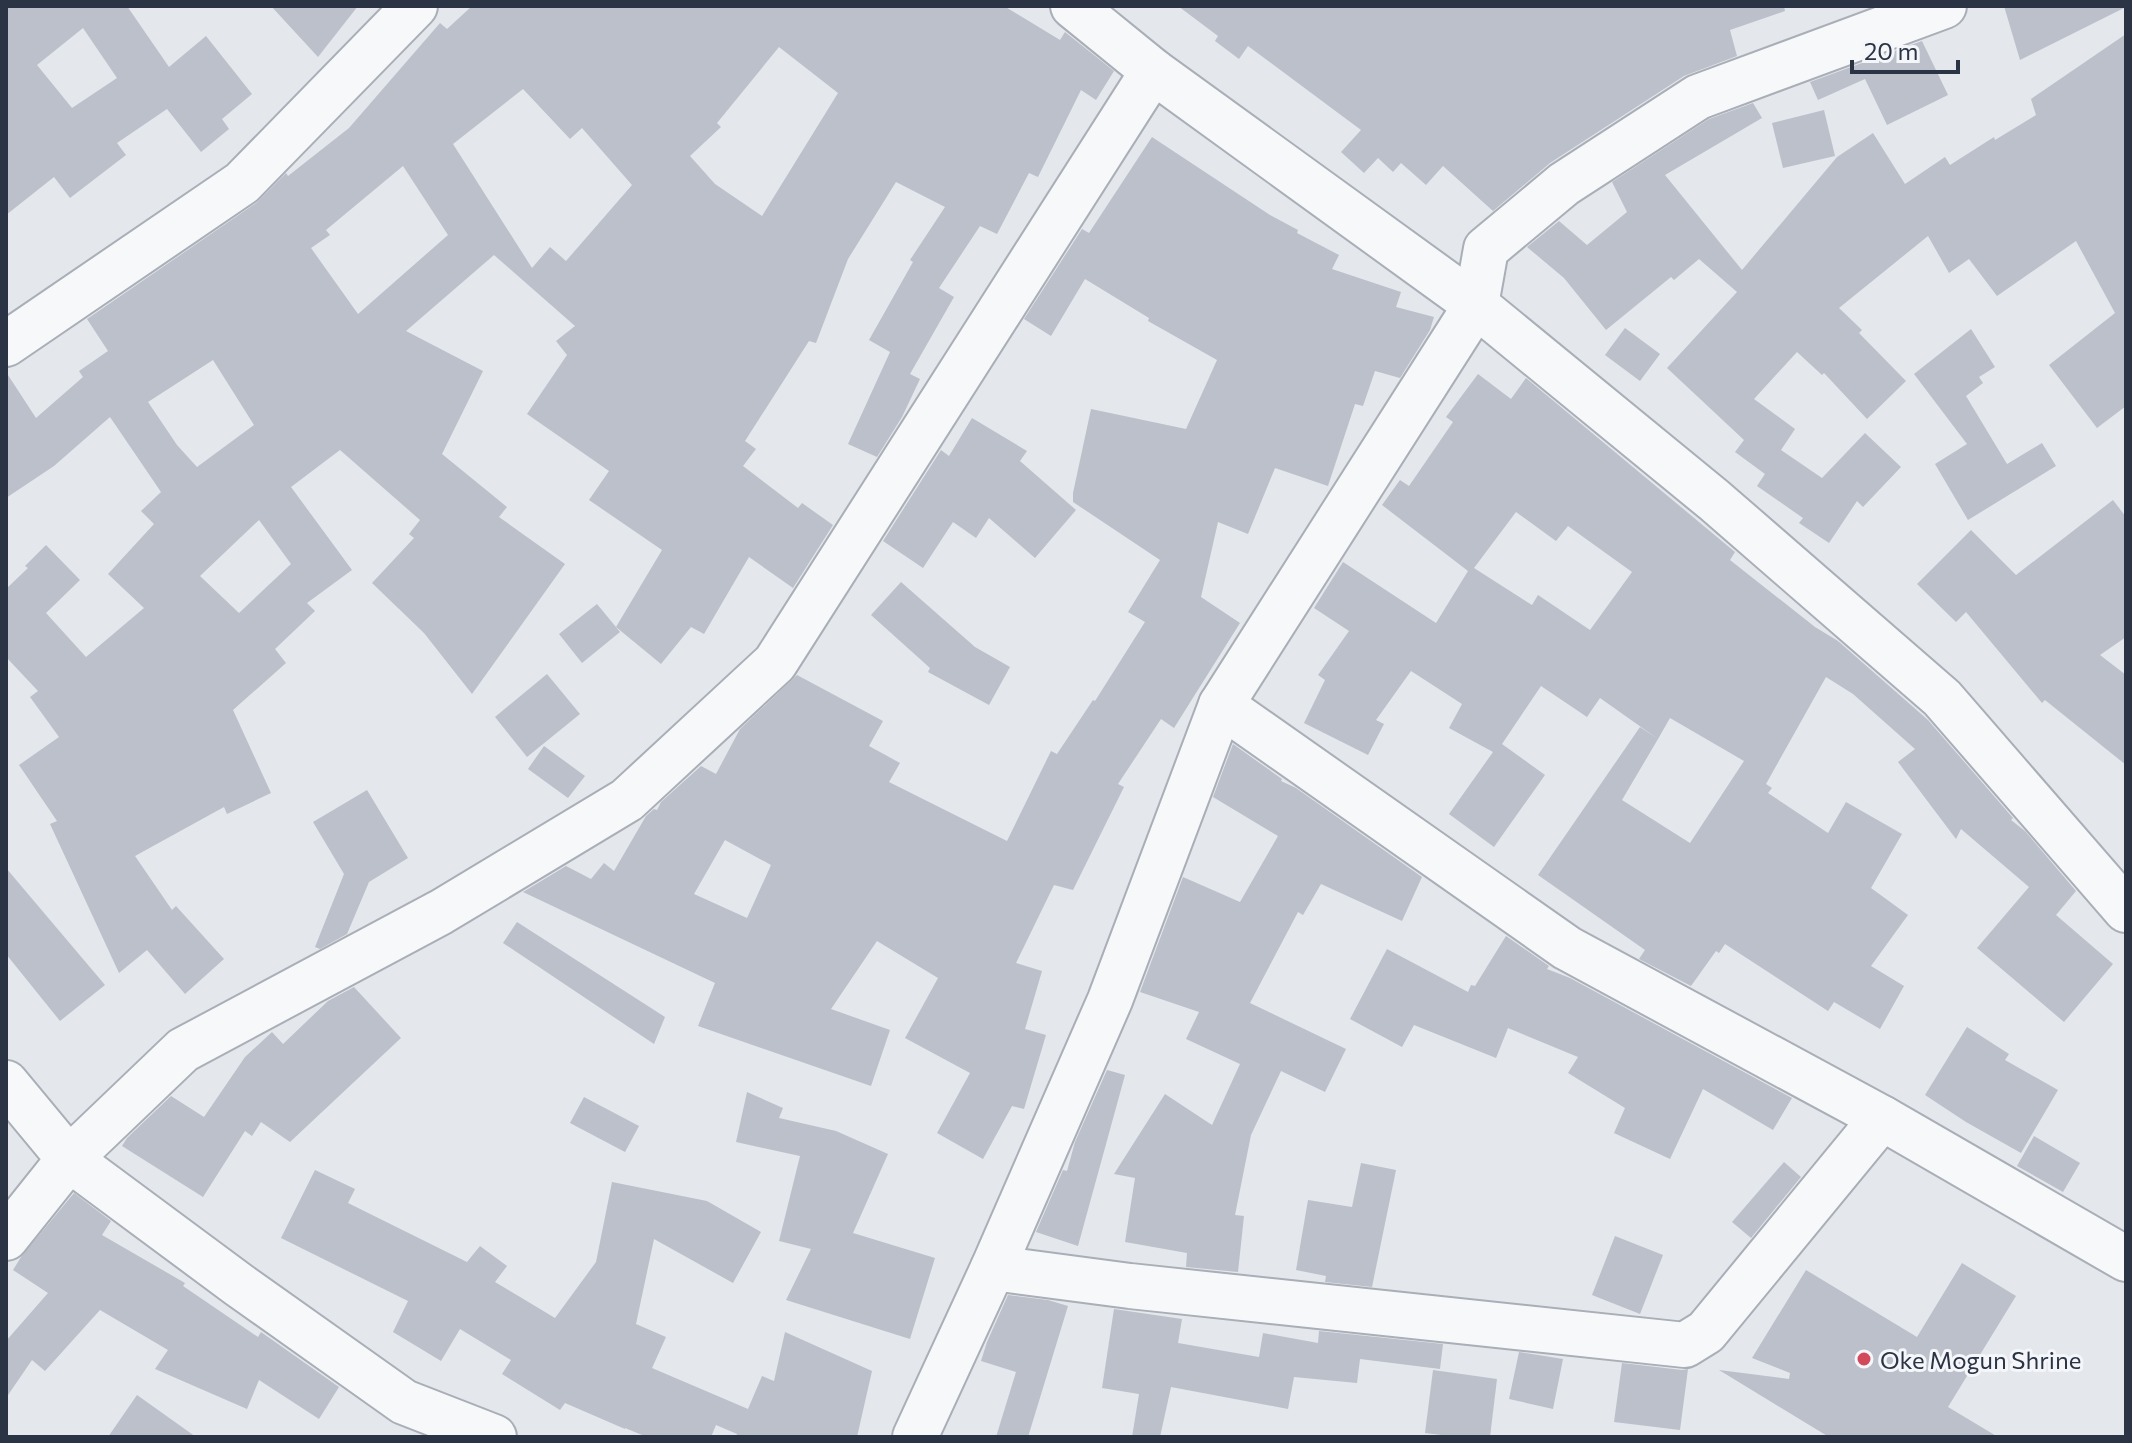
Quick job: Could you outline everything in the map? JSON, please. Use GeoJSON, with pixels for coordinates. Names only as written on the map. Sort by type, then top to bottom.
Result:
{"type":"FeatureCollection","features":[{"type":"Feature","properties":{"kind":"street"},"geometry":{"type":"LineString","coordinates":[[6,344],[242,183],[415,6]]}},
{"type":"Feature","properties":{"kind":"street"},"geometry":{"type":"LineString","coordinates":[[1073,6],[1153,71],[1476,305],[1714,500],[1942,698],[2126,910]]}},
{"type":"Feature","properties":{"kind":"street"},"geometry":{"type":"LineString","coordinates":[[915,1437],[1110,1000],[1221,705],[1476,305],[1486,249],[1564,184],[1698,97],[1944,6]]}},
{"type":"Feature","properties":{"kind":"street"},"geometry":{"type":"LineString","coordinates":[[6,1238],[69,1159],[183,1050],[441,912],[627,800],[775,663],[1153,71]]}},
{"type":"Feature","properties":{"kind":"street"},"geometry":{"type":"LineString","coordinates":[[1221,705],[1567,948],[1882,1118],[2126,1259]]}},
{"type":"Feature","properties":{"kind":"street"},"geometry":{"type":"LineString","coordinates":[[6,1083],[69,1159],[239,1285],[404,1402],[494,1437]]}},
{"type":"Feature","properties":{"kind":"street"},"geometry":{"type":"LineString","coordinates":[[993,1268],[1146,1288],[1685,1345],[1706,1332],[1882,1118]]}},
{"type":"Feature","properties":{"kind":"building"},"geometry":{"type":"Polygon","coordinates":[[[6,6],[127,6],[169,67],[206,36],[252,94],[222,119],[229,129],[201,152],[167,109],[117,143],[126,155],[70,198],[54,177],[6,215],[6,6]],[[83,28],[37,65],[72,108],[117,78],[83,28]]]}},
{"type":"Feature","properties":{"kind":"building"},"geometry":{"type":"Polygon","coordinates":[[[271,6],[358,6],[318,57],[271,6]]]}},
{"type":"Feature","properties":{"kind":"building"},"geometry":{"type":"Polygon","coordinates":[[[472,6],[1004,6],[1060,40],[1065,32],[1114,71],[1096,100],[1081,90],[1038,177],[1029,173],[997,234],[980,226],[939,288],[954,297],[910,374],[920,379],[902,417],[877,457],[848,444],[890,352],[869,340],[913,262],[910,260],[945,207],[896,182],[848,259],[816,343],[809,341],[745,441],[756,449],[743,466],[798,508],[802,503],[833,525],[793,588],[749,557],[704,634],[691,627],[661,664],[616,627],[662,550],[589,500],[609,471],[527,414],[567,355],[556,341],[575,326],[494,255],[406,331],[483,371],[442,454],[507,507],[499,517],[565,564],[472,694],[424,633],[372,583],[414,538],[409,534],[420,520],[340,450],[291,487],[352,570],[307,603],[315,611],[275,649],[286,663],[233,710],[271,793],[227,814],[224,807],[135,856],[172,910],[176,906],[224,959],[185,994],[147,950],[119,973],[50,824],[57,821],[19,765],[59,737],[30,697],[38,691],[6,657],[6,589],[46,545],[80,580],[46,613],[86,657],[144,608],[108,574],[154,524],[141,511],[161,492],[110,417],[54,466],[6,498],[6,372],[36,418],[83,377],[79,371],[108,351],[87,319],[256,203],[286,173],[288,176],[349,128],[440,23],[447,29],[472,6]],[[779,47],[717,123],[721,127],[690,156],[715,184],[762,216],[838,93],[779,47]],[[523,89],[453,144],[532,268],[550,247],[566,261],[632,185],[582,128],[570,139],[523,89]],[[403,166],[326,230],[330,235],[311,248],[358,314],[448,235],[403,166]],[[213,360],[148,402],[177,445],[197,467],[254,425],[213,360]],[[259,520],[200,576],[239,613],[291,564],[259,520]]]}},
{"type":"Feature","properties":{"kind":"building"},"geometry":{"type":"Polygon","coordinates":[[[1178,6],[1784,6],[1785,11],[1730,30],[1737,56],[1684,76],[1550,163],[1493,211],[1443,166],[1426,185],[1401,163],[1393,172],[1378,158],[1364,173],[1341,152],[1361,130],[1248,46],[1239,59],[1215,41],[1218,36],[1178,6]]]}},
{"type":"Feature","properties":{"kind":"building"},"geometry":{"type":"Polygon","coordinates":[[[2004,6],[2126,6],[2126,7],[2020,60],[2004,6]]]}},
{"type":"Feature","properties":{"kind":"building"},"geometry":{"type":"Polygon","coordinates":[[[2126,34],[2126,406],[2097,428],[2049,365],[2115,313],[2076,241],[1997,296],[1969,259],[1949,273],[1928,236],[1839,308],[1906,381],[1867,419],[1824,373],[1822,375],[1797,352],[1754,399],[1795,429],[1781,450],[1822,478],[1865,433],[1901,467],[1863,507],[1857,501],[1829,543],[1799,523],[1803,518],[1757,486],[1765,474],[1735,452],[1744,440],[1667,368],[1737,292],[1699,259],[1674,280],[1671,277],[1606,330],[1564,278],[1527,247],[1559,221],[1587,245],[1627,212],[1612,182],[1709,119],[1753,103],[1762,118],[1665,175],[1742,270],[1837,157],[1873,133],[1905,184],[1945,157],[1950,165],[2036,115],[2031,99],[2126,34]]]}},
{"type":"Feature","properties":{"kind":"building"},"geometry":{"type":"Polygon","coordinates":[[[1922,41],[1948,95],[1887,125],[1865,79],[1818,100],[1810,82],[1922,41]]]}},
{"type":"Feature","properties":{"kind":"building"},"geometry":{"type":"Polygon","coordinates":[[[1824,110],[1835,156],[1783,168],[1772,123],[1824,110]]]}},
{"type":"Feature","properties":{"kind":"building"},"geometry":{"type":"Polygon","coordinates":[[[1152,137],[1298,230],[1297,233],[1339,255],[1332,269],[1401,292],[1396,307],[1434,317],[1430,330],[1400,378],[1375,371],[1363,406],[1355,404],[1328,486],[1275,468],[1248,534],[1218,522],[1201,597],[1240,623],[1174,728],[1161,719],[1118,784],[1124,787],[1073,890],[1054,885],[1016,963],[1042,971],[1025,1029],[1046,1035],[1024,1109],[1012,1106],[983,1159],[937,1133],[970,1073],[905,1038],[938,978],[877,941],[831,1009],[890,1030],[871,1086],[698,1026],[715,983],[523,892],[566,866],[591,879],[604,863],[614,871],[646,816],[657,810],[661,802],[701,766],[716,774],[740,729],[797,675],[883,721],[869,746],[900,763],[889,782],[1007,841],[1051,751],[1057,754],[1145,622],[1128,612],[1160,560],[1073,502],[1091,409],[1186,429],[1217,360],[1148,321],[1149,318],[1085,279],[1051,336],[1024,319],[1082,229],[1089,233],[1152,137]],[[725,840],[694,894],[747,918],[771,865],[725,840]]]}},
{"type":"Feature","properties":{"kind":"building"},"geometry":{"type":"Polygon","coordinates":[[[1625,328],[1660,354],[1640,381],[1605,355],[1625,328]]]}},
{"type":"Feature","properties":{"kind":"building"},"geometry":{"type":"Polygon","coordinates":[[[1971,329],[1995,367],[1979,377],[1983,383],[1966,396],[2007,464],[2042,443],[2056,466],[1968,520],[1935,464],[1967,444],[1914,374],[1971,329]]]}},
{"type":"Feature","properties":{"kind":"building"},"geometry":{"type":"Polygon","coordinates":[[[1478,374],[1511,399],[1526,378],[1735,552],[1730,560],[1815,627],[1838,641],[1928,720],[2013,818],[2011,820],[2025,831],[2076,891],[2056,915],[2113,964],[2064,1022],[1977,948],[2029,887],[1961,829],[1956,839],[1898,762],[1915,749],[1853,694],[1826,677],[1766,784],[1772,788],[1768,793],[1828,833],[1846,802],[1902,834],[1871,888],[1908,915],[1871,966],[1904,986],[1880,1029],[1834,1002],[1828,1011],[1725,944],[1719,953],[1716,951],[1691,986],[1639,959],[1645,950],[1538,875],[1640,727],[1658,739],[1600,698],[1587,717],[1541,686],[1502,744],[1545,775],[1494,847],[1449,814],[1493,752],[1449,728],[1462,704],[1411,671],[1376,720],[1384,724],[1368,755],[1304,723],[1325,680],[1318,675],[1349,631],[1314,608],[1343,562],[1436,623],[1468,571],[1382,505],[1400,480],[1409,486],[1453,422],[1446,417],[1478,374]],[[1516,512],[1474,568],[1532,605],[1538,595],[1590,630],[1632,572],[1568,526],[1556,541],[1516,512]],[[1670,718],[1622,800],[1690,843],[1744,761],[1670,718]]]}},
{"type":"Feature","properties":{"kind":"building"},"geometry":{"type":"Polygon","coordinates":[[[972,418],[1027,451],[1020,461],[1076,510],[1035,558],[989,518],[976,538],[953,522],[923,568],[883,541],[941,450],[949,456],[972,418]]]}},
{"type":"Feature","properties":{"kind":"building"},"geometry":{"type":"Polygon","coordinates":[[[2113,500],[2126,517],[2126,637],[2100,655],[2126,675],[2126,765],[2045,700],[2042,703],[1966,612],[1956,622],[1917,584],[1971,530],[2016,575],[2113,500]]]}},
{"type":"Feature","properties":{"kind":"building"},"geometry":{"type":"Polygon","coordinates":[[[901,582],[975,647],[1010,667],[989,705],[928,672],[930,668],[871,615],[901,582]]]}},
{"type":"Feature","properties":{"kind":"building"},"geometry":{"type":"Polygon","coordinates":[[[597,604],[620,632],[582,663],[559,634],[597,604]]]}},
{"type":"Feature","properties":{"kind":"building"},"geometry":{"type":"Polygon","coordinates":[[[547,674],[580,714],[527,757],[495,717],[547,674]]]}},
{"type":"Feature","properties":{"kind":"building"},"geometry":{"type":"Polygon","coordinates":[[[1233,744],[1281,781],[1296,788],[1422,877],[1402,921],[1321,884],[1303,915],[1298,912],[1250,1003],[1346,1049],[1325,1092],[1281,1071],[1251,1135],[1235,1215],[1244,1216],[1238,1272],[1186,1267],[1187,1253],[1125,1242],[1135,1178],[1114,1174],[1165,1094],[1212,1125],[1240,1064],[1186,1039],[1199,1012],[1140,992],[1183,877],[1240,902],[1278,836],[1213,797],[1233,744]]]}},
{"type":"Feature","properties":{"kind":"building"},"geometry":{"type":"Polygon","coordinates":[[[544,746],[585,776],[568,798],[528,769],[544,746]]]}},
{"type":"Feature","properties":{"kind":"building"},"geometry":{"type":"Polygon","coordinates":[[[367,790],[408,858],[369,882],[347,934],[320,949],[315,947],[344,874],[313,822],[367,790]]]}},
{"type":"Feature","properties":{"kind":"building"},"geometry":{"type":"Polygon","coordinates":[[[6,868],[105,985],[60,1021],[6,954],[6,868]]]}},
{"type":"Feature","properties":{"kind":"building"},"geometry":{"type":"Polygon","coordinates":[[[517,922],[665,1017],[654,1044],[503,943],[517,922]]]}},
{"type":"Feature","properties":{"kind":"building"},"geometry":{"type":"Polygon","coordinates":[[[1506,936],[1549,966],[1547,969],[1570,978],[1792,1098],[1773,1130],[1703,1089],[1670,1159],[1614,1133],[1625,1108],[1568,1073],[1578,1057],[1508,1028],[1496,1058],[1414,1025],[1402,1047],[1350,1019],[1387,949],[1468,992],[1471,985],[1475,986],[1506,936]]]}},
{"type":"Feature","properties":{"kind":"building"},"geometry":{"type":"Polygon","coordinates":[[[354,987],[401,1038],[290,1142],[261,1122],[252,1136],[245,1131],[203,1197],[122,1146],[171,1096],[204,1117],[245,1057],[272,1032],[283,1044],[328,1001],[354,987]]]}},
{"type":"Feature","properties":{"kind":"building"},"geometry":{"type":"Polygon","coordinates":[[[1967,1027],[2009,1054],[2005,1060],[2058,1090],[2021,1153],[1925,1095],[1967,1027]]]}},
{"type":"Feature","properties":{"kind":"building"},"geometry":{"type":"Polygon","coordinates":[[[1107,1070],[1125,1075],[1078,1246],[1036,1232],[1063,1170],[1067,1171],[1075,1142],[1107,1070]]]}},
{"type":"Feature","properties":{"kind":"building"},"geometry":{"type":"Polygon","coordinates":[[[747,1092],[783,1108],[779,1118],[836,1131],[888,1154],[853,1233],[935,1258],[910,1339],[786,1300],[811,1249],[779,1241],[800,1156],[736,1142],[747,1092]]]}},
{"type":"Feature","properties":{"kind":"building"},"geometry":{"type":"Polygon","coordinates":[[[584,1097],[639,1126],[625,1152],[570,1123],[584,1097]]]}},
{"type":"Feature","properties":{"kind":"building"},"geometry":{"type":"Polygon","coordinates":[[[2034,1136],[2080,1163],[2063,1192],[2017,1166],[2034,1136]]]}},
{"type":"Feature","properties":{"kind":"building"},"geometry":{"type":"Polygon","coordinates":[[[1784,1162],[1801,1177],[1751,1238],[1732,1222],[1784,1162]]]}},
{"type":"Feature","properties":{"kind":"building"},"geometry":{"type":"Polygon","coordinates":[[[1361,1163],[1396,1170],[1372,1287],[1325,1282],[1326,1276],[1296,1270],[1308,1200],[1352,1207],[1361,1163]]]}},
{"type":"Feature","properties":{"kind":"building"},"geometry":{"type":"Polygon","coordinates":[[[315,1170],[355,1189],[348,1203],[467,1262],[480,1246],[507,1266],[495,1282],[555,1318],[596,1262],[612,1182],[707,1201],[761,1232],[733,1283],[654,1239],[636,1324],[666,1337],[652,1368],[748,1409],[762,1376],[774,1381],[785,1332],[872,1371],[857,1437],[736,1437],[737,1434],[716,1425],[711,1437],[647,1437],[565,1403],[560,1410],[502,1374],[511,1360],[460,1329],[441,1361],[393,1332],[408,1301],[281,1238],[315,1170]]]}},
{"type":"Feature","properties":{"kind":"building"},"geometry":{"type":"Polygon","coordinates":[[[74,1193],[111,1221],[102,1235],[185,1283],[183,1286],[258,1337],[261,1332],[339,1387],[319,1419],[259,1380],[247,1409],[155,1369],[168,1350],[100,1310],[45,1371],[32,1360],[6,1398],[6,1341],[48,1293],[13,1270],[74,1193]]]}},
{"type":"Feature","properties":{"kind":"building"},"geometry":{"type":"Polygon","coordinates":[[[1615,1236],[1663,1255],[1640,1314],[1592,1295],[1615,1236]]]}},
{"type":"Feature","properties":{"kind":"building","name":"Oke Mogun Shrine"},"geometry":{"type":"Polygon","coordinates":[[[1962,1263],[2016,1296],[1948,1407],[1998,1437],[1829,1437],[1719,1370],[1789,1379],[1790,1373],[1752,1358],[1806,1270],[1917,1337],[1962,1263]]]}},
{"type":"Feature","properties":{"kind":"building"},"geometry":{"type":"Polygon","coordinates":[[[1008,1295],[1068,1306],[1028,1437],[996,1437],[1016,1372],[981,1361],[1008,1295]]]}},
{"type":"Feature","properties":{"kind":"building"},"geometry":{"type":"Polygon","coordinates":[[[1114,1309],[1182,1319],[1178,1343],[1259,1357],[1263,1333],[1318,1343],[1319,1331],[1443,1344],[1440,1369],[1360,1359],[1357,1383],[1294,1377],[1288,1409],[1171,1387],[1160,1437],[1132,1437],[1139,1394],[1102,1388],[1114,1309]]]}},
{"type":"Feature","properties":{"kind":"building"},"geometry":{"type":"Polygon","coordinates":[[[1519,1352],[1563,1359],[1553,1409],[1509,1399],[1519,1352]]]}},
{"type":"Feature","properties":{"kind":"building"},"geometry":{"type":"Polygon","coordinates":[[[1622,1363],[1688,1369],[1680,1430],[1614,1422],[1622,1363]]]}},
{"type":"Feature","properties":{"kind":"building"},"geometry":{"type":"Polygon","coordinates":[[[1433,1370],[1497,1379],[1490,1437],[1425,1433],[1433,1370]]]}},
{"type":"Feature","properties":{"kind":"building"},"geometry":{"type":"Polygon","coordinates":[[[137,1395],[196,1437],[108,1437],[137,1395]]]}},
{"type":"Feature","properties":{"kind":"place","name":"Oke Mogun Shrine"},"geometry":{"type":"Point","coordinates":[1864,1359]}}]}
